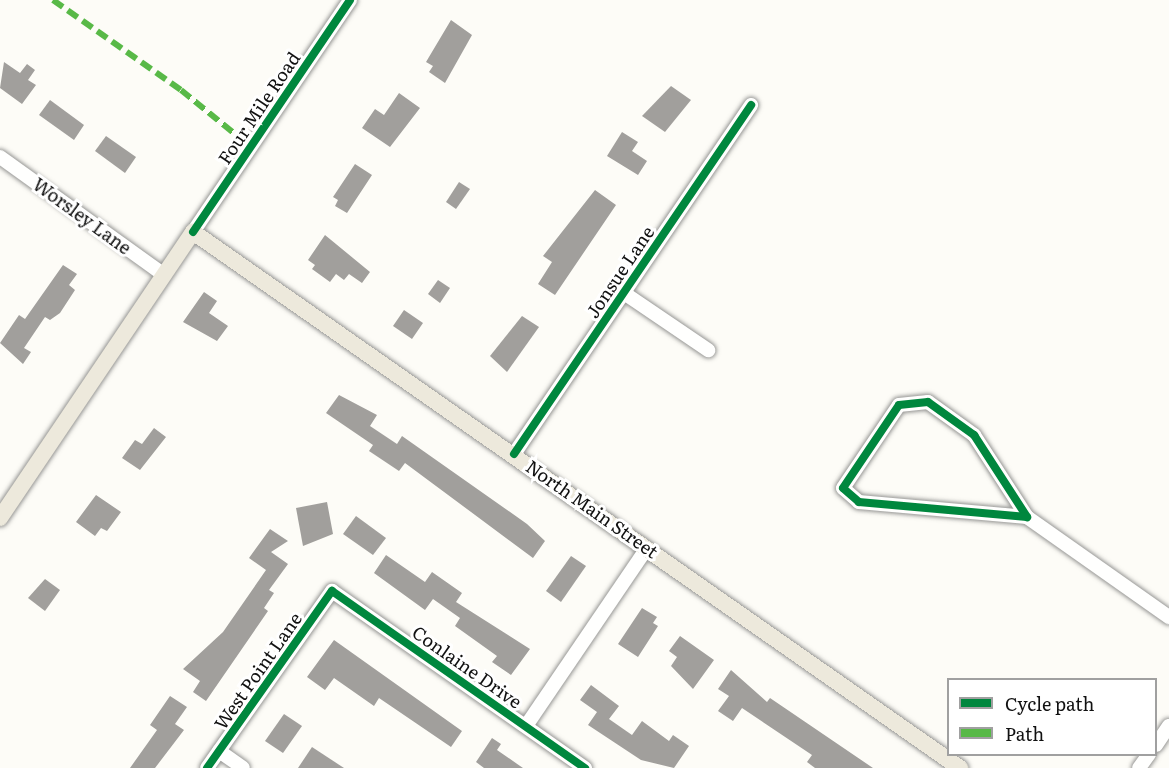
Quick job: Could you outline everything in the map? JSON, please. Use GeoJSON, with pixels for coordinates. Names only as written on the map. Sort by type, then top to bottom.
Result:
{"type":"FeatureCollection","features":[{"type":"Feature","properties":{"kind":"main road","name":"Four Mile Road"},"geometry":{"type":"LineString","coordinates":[[2,512],[193,232]]}},
{"type":"Feature","properties":{"kind":"main road","name":"North Main Street"},"geometry":{"type":"LineString","coordinates":[[193,232],[514,454],[960,768]]}},
{"type":"Feature","properties":{"kind":"street","name":"Four Mile Road"},"geometry":{"type":"LineString","coordinates":[[193,232],[350,0]]}},
{"type":"Feature","properties":{"kind":"street","name":"Jonsue Lane"},"geometry":{"type":"LineString","coordinates":[[514,454],[751,105]]}},
{"type":"Feature","properties":{"kind":"street","name":"Worsley Lane"},"geometry":{"type":"LineString","coordinates":[[0,157],[164,275]]}},
{"type":"Feature","properties":{"kind":"street"},"geometry":{"type":"LineString","coordinates":[[624,293],[708,350]]}},
{"type":"Feature","properties":{"kind":"street"},"geometry":{"type":"LineString","coordinates":[[1027,517],[859,502],[843,488],[899,405],[928,402],[974,435],[1027,517],[1169,617]]}},
{"type":"Feature","properties":{"kind":"street"},"geometry":{"type":"LineString","coordinates":[[526,726],[647,548]]}},
{"type":"Feature","properties":{"kind":"street","name":"Conlaine Drive"},"geometry":{"type":"LineString","coordinates":[[332,591],[585,768]]}},
{"type":"Feature","properties":{"kind":"street","name":"West Point Lane"},"geometry":{"type":"LineString","coordinates":[[207,768],[332,591]]}},
{"type":"Feature","properties":{"kind":"street"},"geometry":{"type":"LineString","coordinates":[[1157,742],[1169,726]]}},
{"type":"Feature","properties":{"kind":"street"},"geometry":{"type":"LineString","coordinates":[[219,751],[243,768]]}},
{"type":"Feature","properties":{"kind":"building"},"geometry":{"type":"Polygon","coordinates":[[[451,20],[472,35],[445,83],[429,72],[433,66],[426,62],[451,20]]]}},
{"type":"Feature","properties":{"kind":"building"},"geometry":{"type":"Polygon","coordinates":[[[4,62],[20,73],[27,64],[35,70],[28,80],[36,85],[22,104],[0,88],[4,62]]]}},
{"type":"Feature","properties":{"kind":"building"},"geometry":{"type":"Polygon","coordinates":[[[671,86],[691,100],[665,132],[642,116],[671,86]]]}},
{"type":"Feature","properties":{"kind":"building"},"geometry":{"type":"Polygon","coordinates":[[[399,93],[420,108],[390,147],[362,128],[375,109],[384,115],[399,93]]]}},
{"type":"Feature","properties":{"kind":"building"},"geometry":{"type":"Polygon","coordinates":[[[50,100],[84,125],[74,140],[39,115],[50,100]]]}},
{"type":"Feature","properties":{"kind":"building"},"geometry":{"type":"Polygon","coordinates":[[[622,132],[638,142],[632,151],[647,161],[638,175],[607,156],[622,132]]]}},
{"type":"Feature","properties":{"kind":"building"},"geometry":{"type":"Polygon","coordinates":[[[106,136],[136,157],[125,173],[95,151],[106,136]]]}},
{"type":"Feature","properties":{"kind":"building"},"geometry":{"type":"Polygon","coordinates":[[[355,164],[372,175],[347,213],[335,206],[338,200],[333,197],[355,164]]]}},
{"type":"Feature","properties":{"kind":"building"},"geometry":{"type":"Polygon","coordinates":[[[459,182],[470,189],[456,209],[446,202],[459,182]]]}},
{"type":"Feature","properties":{"kind":"building"},"geometry":{"type":"Polygon","coordinates":[[[595,190],[616,205],[555,295],[538,284],[552,262],[543,256],[595,190]]]}},
{"type":"Feature","properties":{"kind":"building"},"geometry":{"type":"Polygon","coordinates":[[[325,235],[370,272],[362,283],[349,274],[344,280],[336,274],[330,282],[312,269],[315,265],[308,260],[325,235]]]}},
{"type":"Feature","properties":{"kind":"building"},"geometry":{"type":"Polygon","coordinates":[[[63,265],[77,274],[69,285],[75,290],[60,313],[50,320],[45,317],[24,348],[31,352],[23,364],[0,343],[19,315],[25,319],[63,265]]]}},
{"type":"Feature","properties":{"kind":"building"},"geometry":{"type":"Polygon","coordinates":[[[438,280],[450,288],[440,303],[428,294],[438,280]]]}},
{"type":"Feature","properties":{"kind":"building"},"geometry":{"type":"Polygon","coordinates":[[[204,292],[217,301],[209,313],[228,326],[217,341],[183,322],[204,292]]]}},
{"type":"Feature","properties":{"kind":"building"},"geometry":{"type":"Polygon","coordinates":[[[404,310],[423,323],[412,339],[393,326],[404,310]]]}},
{"type":"Feature","properties":{"kind":"building"},"geometry":{"type":"Polygon","coordinates":[[[522,316],[539,327],[507,372],[490,356],[522,316]]]}},
{"type":"Feature","properties":{"kind":"building"},"geometry":{"type":"Polygon","coordinates":[[[339,395],[377,415],[370,426],[397,444],[402,436],[527,524],[545,541],[533,558],[405,463],[399,471],[369,451],[373,445],[326,413],[339,395]]]}},
{"type":"Feature","properties":{"kind":"building"},"geometry":{"type":"Polygon","coordinates":[[[154,428],[166,437],[140,470],[122,458],[135,440],[142,444],[154,428]]]}},
{"type":"Feature","properties":{"kind":"building"},"geometry":{"type":"Polygon","coordinates":[[[96,495],[121,512],[107,531],[101,528],[95,536],[76,522],[96,495]]]}},
{"type":"Feature","properties":{"kind":"building"},"geometry":{"type":"Polygon","coordinates":[[[327,502],[333,534],[303,546],[296,508],[327,502]]]}},
{"type":"Feature","properties":{"kind":"building"},"geometry":{"type":"Polygon","coordinates":[[[356,516],[386,538],[373,555],[343,534],[356,516]]]}},
{"type":"Feature","properties":{"kind":"building"},"geometry":{"type":"Polygon","coordinates":[[[270,529],[288,541],[271,552],[288,564],[269,590],[274,593],[264,608],[268,611],[206,701],[193,692],[200,681],[183,669],[223,632],[266,570],[249,558],[270,529]]]}},
{"type":"Feature","properties":{"kind":"building"},"geometry":{"type":"Polygon","coordinates":[[[386,555],[425,582],[432,572],[462,593],[456,602],[530,649],[511,675],[492,662],[497,656],[455,626],[460,618],[433,599],[425,610],[374,573],[386,555]]]}},
{"type":"Feature","properties":{"kind":"building"},"geometry":{"type":"Polygon","coordinates":[[[571,556],[586,566],[561,602],[546,591],[571,556]]]}},
{"type":"Feature","properties":{"kind":"building"},"geometry":{"type":"Polygon","coordinates":[[[45,579],[60,590],[45,611],[28,598],[45,579]]]}},
{"type":"Feature","properties":{"kind":"building"},"geometry":{"type":"Polygon","coordinates":[[[642,608],[657,617],[653,623],[658,626],[638,657],[618,644],[642,608]]]}},
{"type":"Feature","properties":{"kind":"building"},"geometry":{"type":"Polygon","coordinates":[[[680,636],[714,660],[693,689],[671,666],[677,657],[669,651],[680,636]]]}},
{"type":"Feature","properties":{"kind":"building"},"geometry":{"type":"Polygon","coordinates":[[[334,640],[462,731],[451,747],[379,698],[374,706],[334,678],[325,690],[307,677],[334,640]]]}},
{"type":"Feature","properties":{"kind":"building"},"geometry":{"type":"Polygon","coordinates":[[[731,670],[767,702],[770,698],[873,768],[815,768],[807,762],[812,755],[742,708],[733,721],[718,711],[729,696],[718,689],[731,670]]]}},
{"type":"Feature","properties":{"kind":"building"},"geometry":{"type":"Polygon","coordinates":[[[591,685],[619,706],[609,719],[632,735],[642,721],[669,741],[673,735],[689,746],[674,768],[641,760],[588,725],[597,712],[580,700],[591,685]]]}},
{"type":"Feature","properties":{"kind":"building"},"geometry":{"type":"Polygon","coordinates":[[[170,696],[187,707],[175,724],[184,730],[155,768],[130,768],[157,730],[150,725],[170,696]]]}},
{"type":"Feature","properties":{"kind":"building"},"geometry":{"type":"Polygon","coordinates":[[[284,714],[302,726],[283,753],[265,741],[284,714]]]}},
{"type":"Feature","properties":{"kind":"building"},"geometry":{"type":"Polygon","coordinates":[[[492,738],[501,744],[497,750],[523,768],[484,768],[476,762],[492,738]]]}},
{"type":"Feature","properties":{"kind":"building"},"geometry":{"type":"Polygon","coordinates":[[[312,747],[344,768],[298,768],[312,747]]]}},
{"type":"Feature","properties":{"kind":"marked path"},"geometry":{"type":"LineString","coordinates":[[53,0],[181,90],[251,147]]}},
{"type":"Feature","properties":{"kind":"cycle path"},"geometry":{"type":"LineString","coordinates":[[193,232],[350,0]]}},
{"type":"Feature","properties":{"kind":"cycle path"},"geometry":{"type":"LineString","coordinates":[[514,454],[751,105]]}},
{"type":"Feature","properties":{"kind":"cycle path"},"geometry":{"type":"LineString","coordinates":[[928,402],[974,435],[1027,517],[859,502],[843,488],[899,405],[928,402]]}},
{"type":"Feature","properties":{"kind":"cycle path"},"geometry":{"type":"LineString","coordinates":[[207,768],[332,591],[585,768]]}}]}
